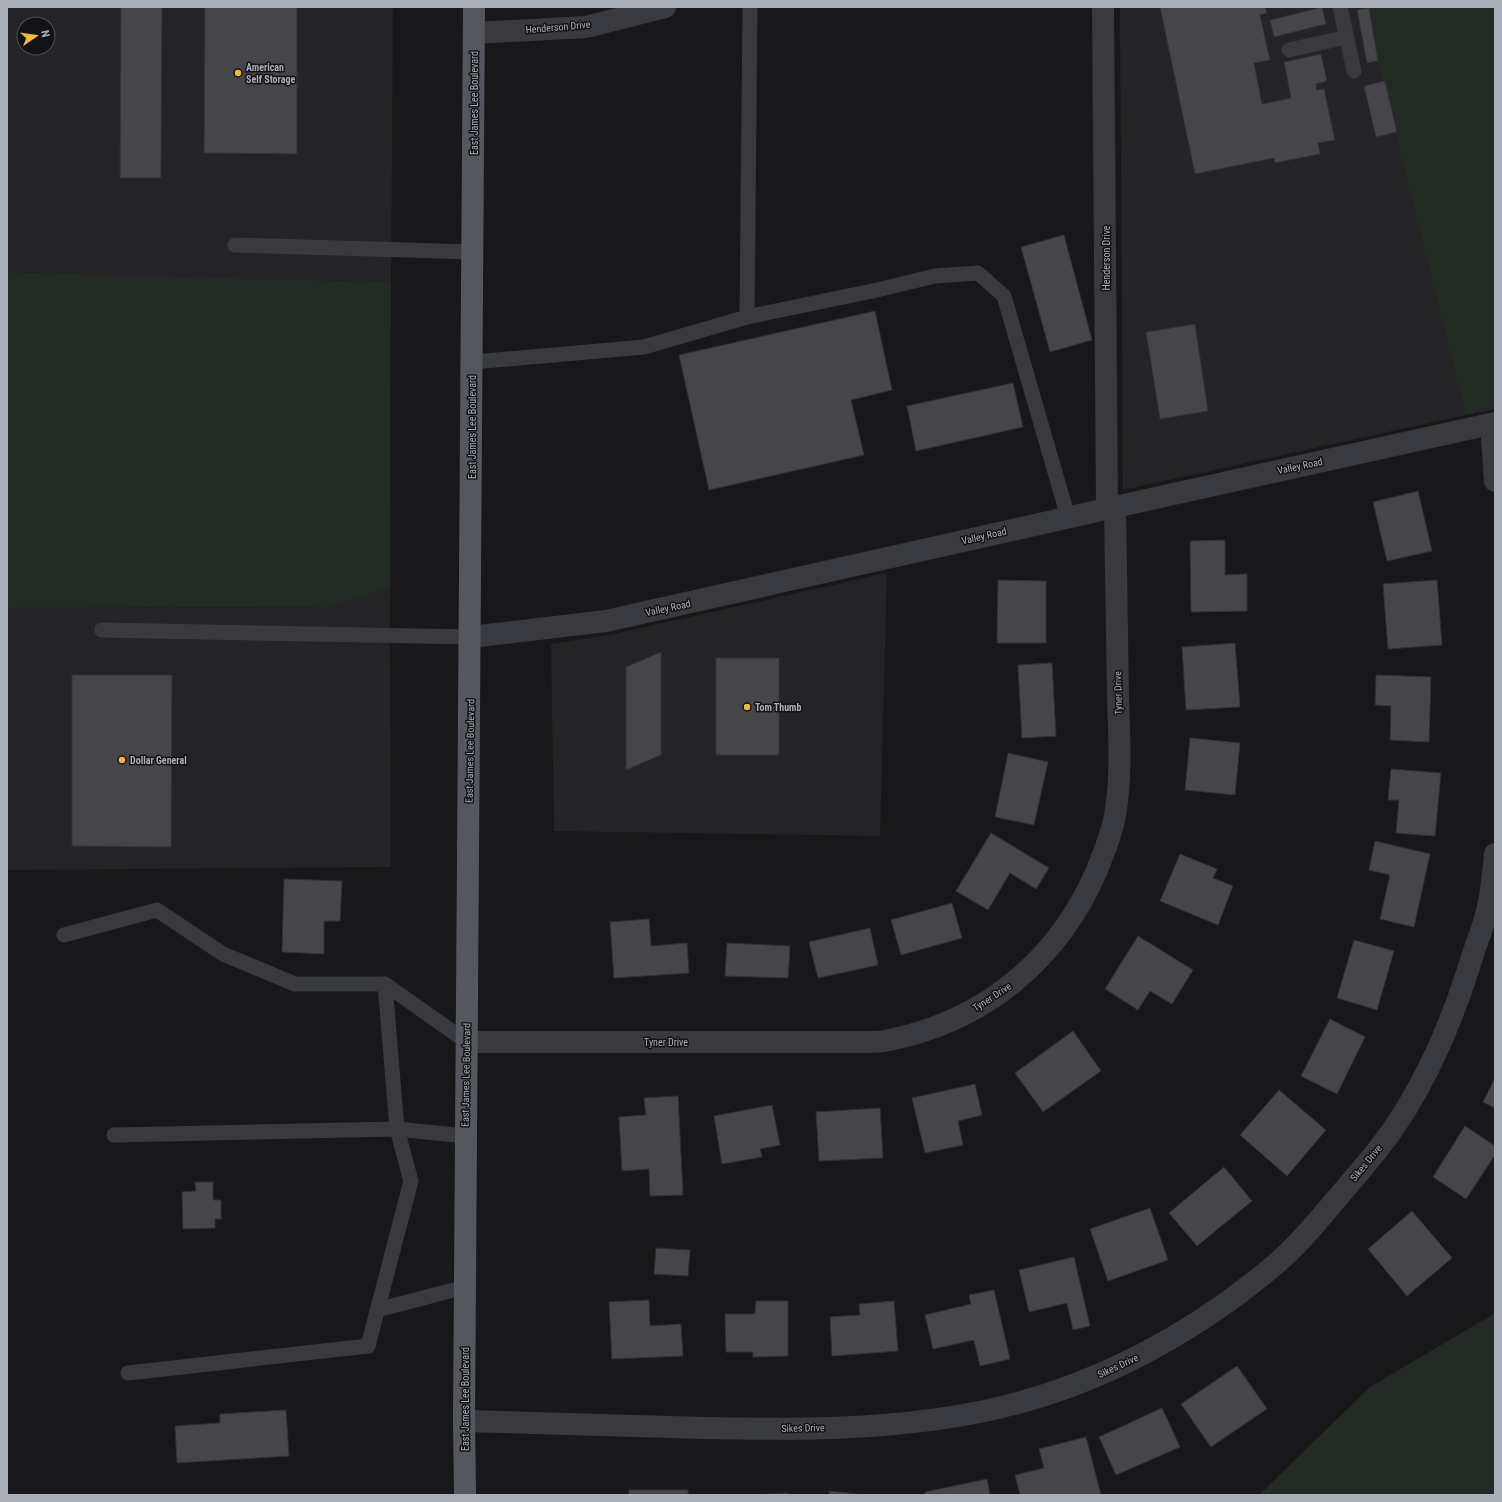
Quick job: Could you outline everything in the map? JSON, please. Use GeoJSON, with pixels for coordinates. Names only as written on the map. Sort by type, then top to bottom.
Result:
{"type":"FeatureCollection","features":[{"type":"Feature","properties":{"kind":"main road","name":"East James Lee Boulevard"},"geometry":{"type":"LineString","coordinates":[[465,1495],[464,1421],[473,362],[474,7]]}},
{"type":"Feature","properties":{"kind":"street","name":"Henderson Drive"},"geometry":{"type":"LineString","coordinates":[[474,33],[586,27],[664,7]]}},
{"type":"Feature","properties":{"kind":"street","name":"Henderson Drive"},"geometry":{"type":"LineString","coordinates":[[1103,7],[1111,507]]}},
{"type":"Feature","properties":{"kind":"street","name":"Valley Road"},"geometry":{"type":"LineString","coordinates":[[471,637],[553,629],[606,621],[1111,507],[1493,424]]}},
{"type":"Feature","properties":{"kind":"street"},"geometry":{"type":"LineString","coordinates":[[1493,424],[1495,481]]}},
{"type":"Feature","properties":{"kind":"street","name":"Tyner Drive"},"geometry":{"type":"LineString","coordinates":[[467,1042],[887,1041],[926,1030],[964,1015],[1012,985],[1028,971],[1057,940],[1085,897],[1108,842],[1115,816],[1118,794],[1118,719],[1111,507]]}},
{"type":"Feature","properties":{"kind":"street","name":"Sikes Drive"},"geometry":{"type":"LineString","coordinates":[[464,1421],[796,1430],[881,1425],[982,1411],[1020,1402],[1083,1382],[1114,1369],[1150,1351],[1213,1312],[1278,1262],[1303,1238],[1374,1155],[1393,1129],[1431,1062],[1461,994],[1489,905],[1495,854]]}},
{"type":"Feature","properties":{"kind":"lane"},"geometry":{"type":"LineString","coordinates":[[747,317],[750,7]]}},
{"type":"Feature","properties":{"kind":"lane"},"geometry":{"type":"LineString","coordinates":[[1340,7],[1354,71]]}},
{"type":"Feature","properties":{"kind":"lane"},"geometry":{"type":"LineString","coordinates":[[1289,50],[1347,37]]}},
{"type":"Feature","properties":{"kind":"lane"},"geometry":{"type":"LineString","coordinates":[[235,245],[473,252]]}},
{"type":"Feature","properties":{"kind":"lane"},"geometry":{"type":"LineString","coordinates":[[473,362],[644,347],[747,317],[877,290],[934,276],[978,274],[1004,296],[1068,517]]}},
{"type":"Feature","properties":{"kind":"lane"},"geometry":{"type":"LineString","coordinates":[[102,630],[471,637]]}},
{"type":"Feature","properties":{"kind":"lane"},"geometry":{"type":"LineString","coordinates":[[64,935],[157,910],[224,954],[295,984],[385,984],[467,1042]]}},
{"type":"Feature","properties":{"kind":"lane"},"geometry":{"type":"LineString","coordinates":[[128,1373],[368,1346],[411,1181],[397,1129],[385,984]]}},
{"type":"Feature","properties":{"kind":"lane"},"geometry":{"type":"LineString","coordinates":[[114,1135],[397,1129],[466,1136]]}},
{"type":"Feature","properties":{"kind":"lane"},"geometry":{"type":"LineString","coordinates":[[377,1310],[465,1287]]}},
{"type":"Feature","properties":{"kind":"shaded area"},"geometry":{"type":"Polygon","coordinates":[[[7,7],[393,7],[391,282],[7,272],[7,7]]]}},
{"type":"Feature","properties":{"kind":"shaded area"},"geometry":{"type":"Polygon","coordinates":[[[1120,7],[1363,7],[1465,415],[1123,490],[1120,7]]]}},
{"type":"Feature","properties":{"kind":"shaded area"},"geometry":{"type":"Polygon","coordinates":[[[1363,7],[1495,7],[1495,409],[1465,415],[1363,7]]]}},
{"type":"Feature","properties":{"kind":"shaded area"},"geometry":{"type":"Polygon","coordinates":[[[7,272],[391,282],[390,588],[329,607],[7,608],[7,272]]]}},
{"type":"Feature","properties":{"kind":"shaded area"},"geometry":{"type":"Polygon","coordinates":[[[887,573],[880,836],[554,831],[551,644],[610,635],[887,573]]]}},
{"type":"Feature","properties":{"kind":"shaded area"},"geometry":{"type":"Polygon","coordinates":[[[390,588],[391,867],[7,870],[7,608],[329,607],[390,588]]]}},
{"type":"Feature","properties":{"kind":"shaded area"},"geometry":{"type":"Polygon","coordinates":[[[1495,1313],[1495,1495],[1259,1495],[1370,1387],[1495,1313]]]}},
{"type":"Feature","properties":{"kind":"building"},"geometry":{"type":"Polygon","coordinates":[[[121,7],[162,7],[161,178],[120,178],[121,7]]]}},
{"type":"Feature","properties":{"kind":"building"},"geometry":{"type":"Polygon","coordinates":[[[205,7],[297,7],[297,154],[204,153],[205,7]]]}},
{"type":"Feature","properties":{"kind":"building"},"geometry":{"type":"Polygon","coordinates":[[[1160,7],[1265,7],[1267,13],[1260,15],[1270,60],[1254,63],[1262,104],[1291,98],[1284,62],[1321,54],[1327,81],[1316,84],[1317,90],[1324,89],[1335,140],[1318,143],[1320,154],[1275,163],[1274,158],[1195,174],[1160,7]]]}},
{"type":"Feature","properties":{"kind":"building"},"geometry":{"type":"Polygon","coordinates":[[[1322,7],[1326,24],[1274,37],[1270,20],[1322,7]]]}},
{"type":"Feature","properties":{"kind":"building"},"geometry":{"type":"Polygon","coordinates":[[[1369,8],[1378,61],[1367,63],[1357,10],[1369,8]]]}},
{"type":"Feature","properties":{"kind":"building"},"geometry":{"type":"Polygon","coordinates":[[[1385,81],[1397,132],[1376,137],[1364,86],[1385,81]]]}},
{"type":"Feature","properties":{"kind":"building"},"geometry":{"type":"Polygon","coordinates":[[[1064,235],[1092,340],[1050,352],[1021,247],[1064,235]]]}},
{"type":"Feature","properties":{"kind":"building"},"geometry":{"type":"Polygon","coordinates":[[[875,311],[892,390],[851,400],[864,455],[709,490],[679,355],[875,311]]]}},
{"type":"Feature","properties":{"kind":"building"},"geometry":{"type":"Polygon","coordinates":[[[1195,324],[1208,411],[1160,419],[1146,332],[1195,324]]]}},
{"type":"Feature","properties":{"kind":"building"},"geometry":{"type":"Polygon","coordinates":[[[1013,383],[1023,427],[916,451],[907,406],[1013,383]]]}},
{"type":"Feature","properties":{"kind":"building"},"geometry":{"type":"Polygon","coordinates":[[[1418,491],[1432,551],[1387,561],[1373,502],[1418,491]]]}},
{"type":"Feature","properties":{"kind":"building"},"geometry":{"type":"Polygon","coordinates":[[[1225,540],[1225,575],[1247,574],[1247,611],[1191,612],[1190,541],[1225,540]]]}},
{"type":"Feature","properties":{"kind":"building"},"geometry":{"type":"Polygon","coordinates":[[[998,580],[1046,581],[1046,643],[997,643],[998,580]]]}},
{"type":"Feature","properties":{"kind":"building"},"geometry":{"type":"Polygon","coordinates":[[[1437,580],[1442,645],[1388,649],[1383,584],[1437,580]]]}},
{"type":"Feature","properties":{"kind":"building"},"geometry":{"type":"Polygon","coordinates":[[[1235,643],[1240,707],[1186,710],[1182,647],[1235,643]]]}},
{"type":"Feature","properties":{"kind":"building"},"geometry":{"type":"Polygon","coordinates":[[[661,652],[661,755],[626,770],[626,667],[661,652]]]}},
{"type":"Feature","properties":{"kind":"building","name":"Tom Thumb"},"geometry":{"type":"Polygon","coordinates":[[[716,658],[779,658],[779,755],[716,755],[716,658]]]}},
{"type":"Feature","properties":{"kind":"building"},"geometry":{"type":"Polygon","coordinates":[[[1052,663],[1056,736],[1022,738],[1018,665],[1052,663]]]}},
{"type":"Feature","properties":{"kind":"building","name":"Dollar General"},"geometry":{"type":"Polygon","coordinates":[[[72,675],[172,675],[171,847],[72,846],[72,675]]]}},
{"type":"Feature","properties":{"kind":"building"},"geometry":{"type":"Polygon","coordinates":[[[1376,675],[1431,677],[1429,742],[1390,740],[1391,706],[1375,705],[1376,675]]]}},
{"type":"Feature","properties":{"kind":"building"},"geometry":{"type":"Polygon","coordinates":[[[1190,738],[1240,743],[1235,795],[1185,790],[1190,738]]]}},
{"type":"Feature","properties":{"kind":"building"},"geometry":{"type":"Polygon","coordinates":[[[1008,753],[1048,762],[1034,825],[995,817],[1008,753]]]}},
{"type":"Feature","properties":{"kind":"building"},"geometry":{"type":"Polygon","coordinates":[[[1391,769],[1441,773],[1435,836],[1396,833],[1399,800],[1388,800],[1391,769]]]}},
{"type":"Feature","properties":{"kind":"building"},"geometry":{"type":"Polygon","coordinates":[[[991,833],[1049,868],[1036,889],[1010,873],[988,910],[956,891],[991,833]]]}},
{"type":"Feature","properties":{"kind":"building"},"geometry":{"type":"Polygon","coordinates":[[[1375,841],[1430,854],[1414,927],[1380,919],[1390,875],[1369,870],[1375,841]]]}},
{"type":"Feature","properties":{"kind":"building"},"geometry":{"type":"Polygon","coordinates":[[[1180,854],[1217,869],[1213,878],[1233,886],[1218,925],[1160,901],[1180,854]]]}},
{"type":"Feature","properties":{"kind":"building"},"geometry":{"type":"Polygon","coordinates":[[[284,879],[342,881],[340,921],[324,921],[324,954],[282,952],[284,879]]]}},
{"type":"Feature","properties":{"kind":"building"},"geometry":{"type":"Polygon","coordinates":[[[952,903],[962,938],[901,955],[891,920],[952,903]]]}},
{"type":"Feature","properties":{"kind":"building"},"geometry":{"type":"Polygon","coordinates":[[[649,919],[651,946],[687,943],[689,973],[614,978],[610,922],[649,919]]]}},
{"type":"Feature","properties":{"kind":"building"},"geometry":{"type":"Polygon","coordinates":[[[870,928],[878,965],[818,978],[809,942],[870,928]]]}},
{"type":"Feature","properties":{"kind":"building"},"geometry":{"type":"Polygon","coordinates":[[[1138,936],[1193,970],[1172,1004],[1150,991],[1138,1010],[1105,989],[1138,936]]]}},
{"type":"Feature","properties":{"kind":"building"},"geometry":{"type":"Polygon","coordinates":[[[1354,940],[1394,951],[1377,1010],[1337,998],[1354,940]]]}},
{"type":"Feature","properties":{"kind":"building"},"geometry":{"type":"Polygon","coordinates":[[[727,943],[790,946],[788,978],[725,976],[727,943]]]}},
{"type":"Feature","properties":{"kind":"building"},"geometry":{"type":"Polygon","coordinates":[[[1330,1019],[1365,1037],[1337,1094],[1301,1076],[1330,1019]]]}},
{"type":"Feature","properties":{"kind":"building"},"geometry":{"type":"Polygon","coordinates":[[[1073,1031],[1101,1071],[1043,1112],[1015,1073],[1073,1031]]]}},
{"type":"Feature","properties":{"kind":"building"},"geometry":{"type":"Polygon","coordinates":[[[1495,1078],[1495,1108],[1483,1102],[1495,1078]]]}},
{"type":"Feature","properties":{"kind":"building"},"geometry":{"type":"Polygon","coordinates":[[[975,1084],[982,1115],[958,1121],[963,1145],[925,1153],[912,1098],[975,1084]]]}},
{"type":"Feature","properties":{"kind":"building"},"geometry":{"type":"Polygon","coordinates":[[[1279,1090],[1326,1130],[1287,1176],[1240,1135],[1279,1090]]]}},
{"type":"Feature","properties":{"kind":"building"},"geometry":{"type":"Polygon","coordinates":[[[678,1096],[683,1195],[650,1196],[649,1169],[622,1171],[619,1117],[646,1115],[644,1098],[678,1096]]]}},
{"type":"Feature","properties":{"kind":"building"},"geometry":{"type":"Polygon","coordinates":[[[772,1105],[780,1145],[760,1149],[762,1157],[722,1164],[714,1116],[772,1105]]]}},
{"type":"Feature","properties":{"kind":"building"},"geometry":{"type":"Polygon","coordinates":[[[880,1108],[883,1158],[819,1161],[816,1112],[880,1108]]]}},
{"type":"Feature","properties":{"kind":"building"},"geometry":{"type":"Polygon","coordinates":[[[1465,1126],[1495,1146],[1495,1155],[1466,1199],[1433,1177],[1465,1126]]]}},
{"type":"Feature","properties":{"kind":"building"},"geometry":{"type":"Polygon","coordinates":[[[1224,1167],[1252,1201],[1197,1246],[1169,1213],[1224,1167]]]}},
{"type":"Feature","properties":{"kind":"building"},"geometry":{"type":"Polygon","coordinates":[[[195,1182],[213,1182],[213,1200],[221,1200],[221,1219],[215,1219],[215,1228],[183,1229],[182,1192],[196,1191],[195,1182]]]}},
{"type":"Feature","properties":{"kind":"building"},"geometry":{"type":"Polygon","coordinates":[[[1150,1208],[1168,1260],[1108,1281],[1090,1229],[1150,1208]]]}},
{"type":"Feature","properties":{"kind":"building"},"geometry":{"type":"Polygon","coordinates":[[[1412,1211],[1452,1258],[1407,1296],[1368,1249],[1412,1211]]]}},
{"type":"Feature","properties":{"kind":"building"},"geometry":{"type":"Polygon","coordinates":[[[656,1248],[690,1250],[688,1276],[654,1274],[656,1248]]]}},
{"type":"Feature","properties":{"kind":"building"},"geometry":{"type":"Polygon","coordinates":[[[1074,1257],[1090,1326],[1073,1330],[1067,1303],[1029,1312],[1019,1270],[1074,1257]]]}},
{"type":"Feature","properties":{"kind":"building"},"geometry":{"type":"Polygon","coordinates":[[[994,1290],[1010,1359],[980,1366],[974,1340],[933,1349],[925,1315],[971,1304],[969,1295],[994,1290]]]}},
{"type":"Feature","properties":{"kind":"building"},"geometry":{"type":"Polygon","coordinates":[[[649,1300],[650,1326],[681,1324],[683,1356],[612,1359],[609,1302],[649,1300]]]}},
{"type":"Feature","properties":{"kind":"building"},"geometry":{"type":"Polygon","coordinates":[[[756,1301],[788,1301],[788,1356],[753,1357],[753,1352],[726,1352],[725,1314],[755,1314],[756,1301]]]}},
{"type":"Feature","properties":{"kind":"building"},"geometry":{"type":"Polygon","coordinates":[[[894,1301],[898,1351],[832,1356],[830,1317],[860,1315],[859,1304],[894,1301]]]}},
{"type":"Feature","properties":{"kind":"building"},"geometry":{"type":"Polygon","coordinates":[[[1237,1366],[1267,1409],[1211,1447],[1181,1404],[1237,1366]]]}},
{"type":"Feature","properties":{"kind":"building"},"geometry":{"type":"Polygon","coordinates":[[[1162,1408],[1180,1447],[1116,1475],[1099,1437],[1162,1408]]]}},
{"type":"Feature","properties":{"kind":"building"},"geometry":{"type":"Polygon","coordinates":[[[286,1410],[289,1456],[177,1463],[175,1426],[220,1423],[220,1414],[286,1410]]]}},
{"type":"Feature","properties":{"kind":"building"},"geometry":{"type":"Polygon","coordinates":[[[1086,1437],[1101,1495],[1020,1495],[1015,1475],[1044,1468],[1039,1449],[1086,1437]]]}},
{"type":"Feature","properties":{"kind":"building"},"geometry":{"type":"Polygon","coordinates":[[[987,1479],[990,1495],[925,1495],[925,1492],[987,1479]]]}},
{"type":"Feature","properties":{"kind":"building"},"geometry":{"type":"Polygon","coordinates":[[[629,1490],[688,1490],[688,1495],[629,1495],[629,1490]]]}},
{"type":"Feature","properties":{"kind":"building"},"geometry":{"type":"Polygon","coordinates":[[[829,1491],[866,1495],[829,1495],[829,1491]]]}},
{"type":"Feature","properties":{"kind":"building"},"geometry":{"type":"Polygon","coordinates":[[[788,1493],[788,1495],[751,1495],[788,1493]]]}},
{"type":"Feature","properties":{"kind":"place","name":"American Self Storage"},"geometry":{"type":"Point","coordinates":[238,73]}},
{"type":"Feature","properties":{"kind":"place","name":"Tom Thumb"},"geometry":{"type":"Point","coordinates":[747,707]}},
{"type":"Feature","properties":{"kind":"place","name":"Dollar General"},"geometry":{"type":"Point","coordinates":[122,760]}}]}
